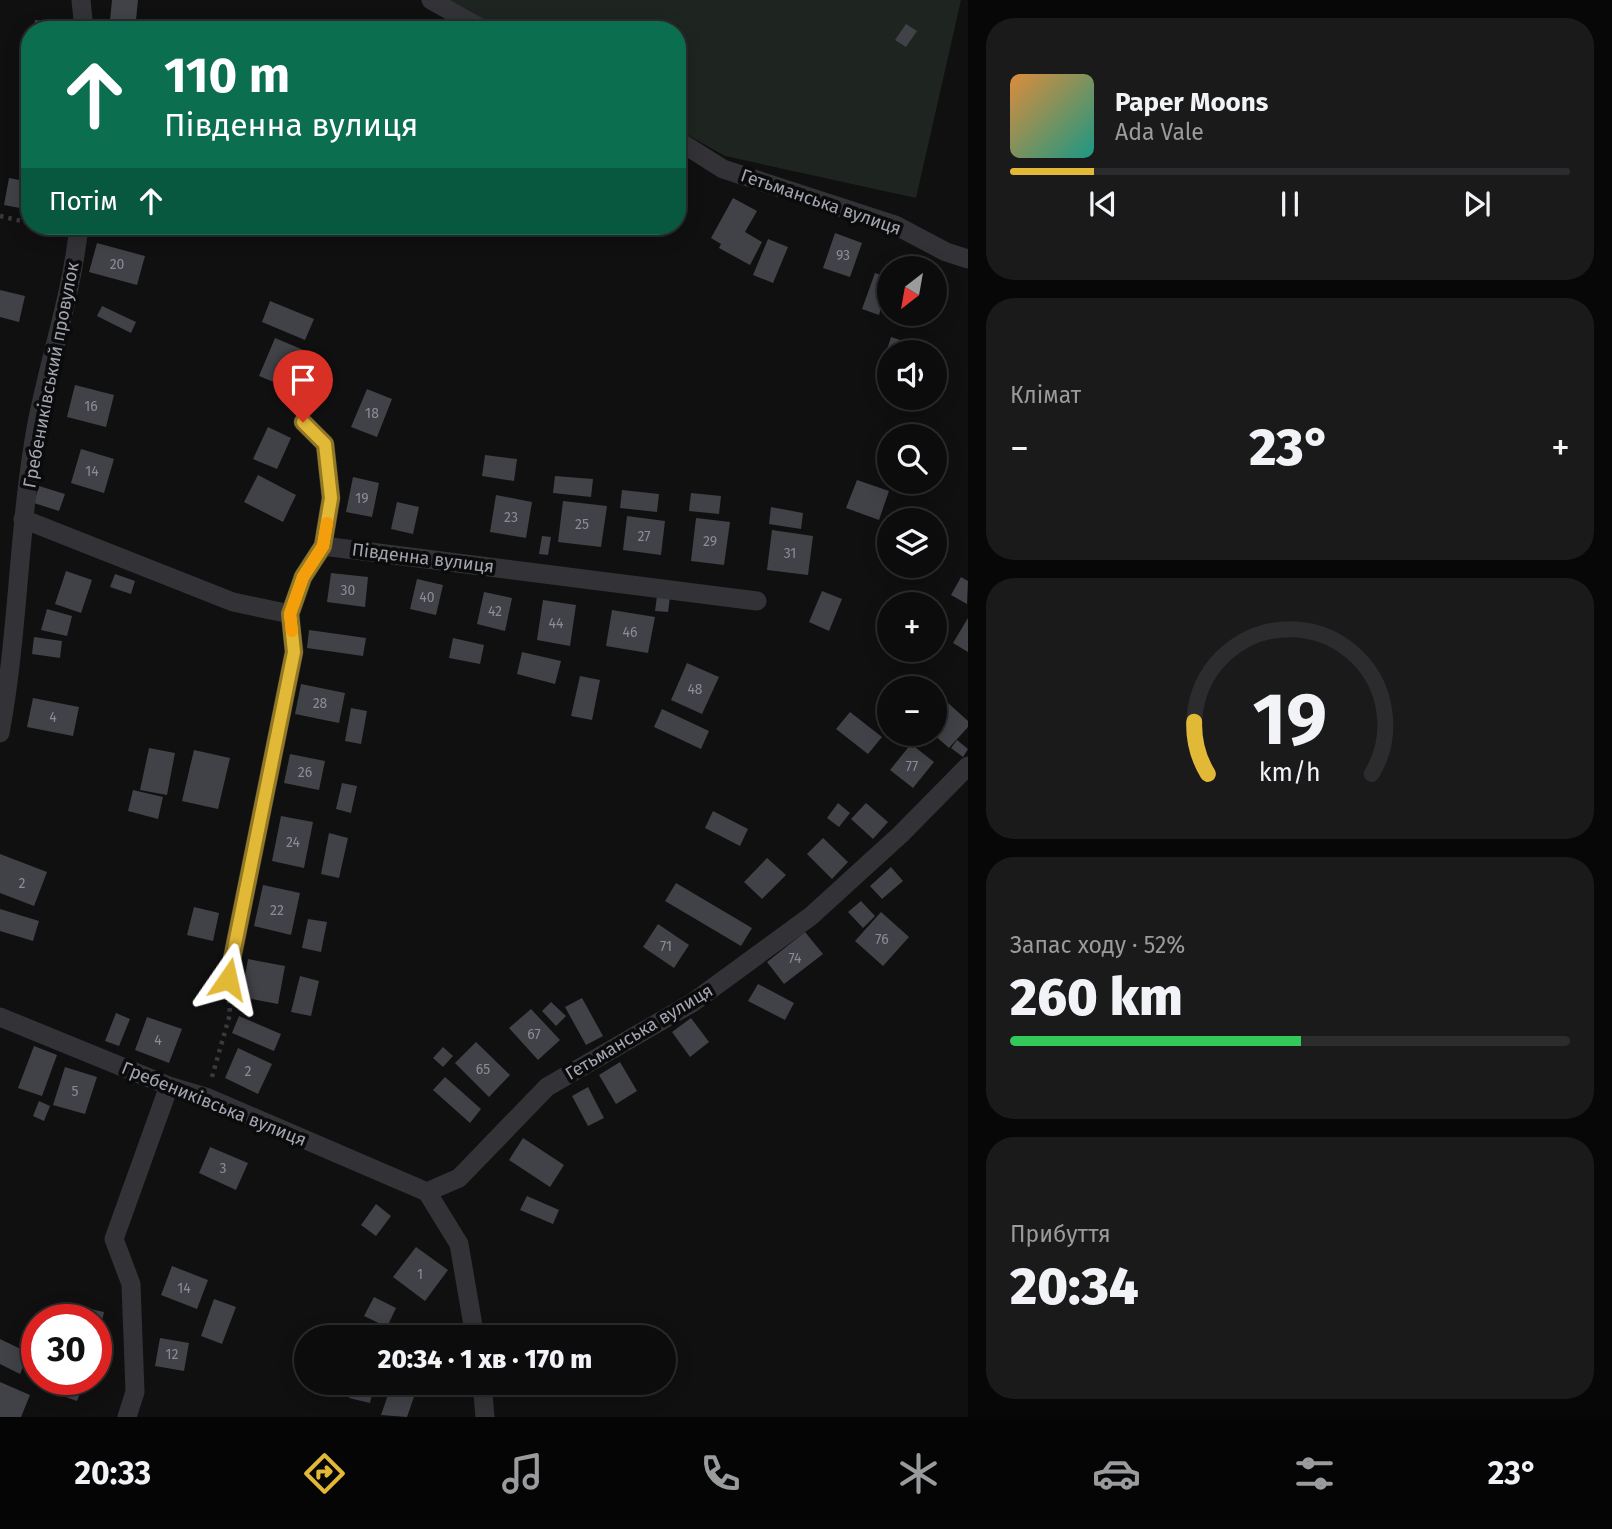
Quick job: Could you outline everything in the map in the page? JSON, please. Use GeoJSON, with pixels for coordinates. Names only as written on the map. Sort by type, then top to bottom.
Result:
{"type":"FeatureCollection","features":[{"type":"Feature","properties":{"kind":"street"},"geometry":{"type":"LineString","coordinates":[[81,0],[83,21]]}},
{"type":"Feature","properties":{"kind":"street"},"geometry":{"type":"LineString","coordinates":[[431,0],[468,21]]}},
{"type":"Feature","properties":{"kind":"street","name":"Гетьманська вулиця"},"geometry":{"type":"LineString","coordinates":[[686,146],[723,169],[883,221],[968,260]]}},
{"type":"Feature","properties":{"kind":"street","name":"Гребениківський провулок"},"geometry":{"type":"LineString","coordinates":[[0,733],[8,690],[23,519],[38,422],[65,311],[78,235]]}},
{"type":"Feature","properties":{"kind":"street"},"geometry":{"type":"LineString","coordinates":[[228,979],[294,652],[290,614],[303,577],[323,546],[331,498],[325,444],[303,422]]}},
{"type":"Feature","properties":{"kind":"street"},"geometry":{"type":"LineString","coordinates":[[23,519],[233,602],[290,614]]}},
{"type":"Feature","properties":{"kind":"street","name":"Південна вулиця"},"geometry":{"type":"LineString","coordinates":[[323,546],[757,601]]}},
{"type":"Feature","properties":{"kind":"street","name":"Гетьманська вулиця"},"geometry":{"type":"LineString","coordinates":[[426,1192],[459,1178],[547,1087],[692,1003],[811,916],[901,834],[968,766]]}},
{"type":"Feature","properties":{"kind":"street","name":"Гребениківська вулиця"},"geometry":{"type":"LineString","coordinates":[[0,1017],[169,1086],[206,1097],[426,1192]]}},
{"type":"Feature","properties":{"kind":"street"},"geometry":{"type":"LineString","coordinates":[[127,1417],[135,1392],[131,1284],[114,1239],[169,1086]]}},
{"type":"Feature","properties":{"kind":"street"},"geometry":{"type":"LineString","coordinates":[[426,1192],[459,1244],[473,1325]]}},
{"type":"Feature","properties":{"kind":"street"},"geometry":{"type":"LineString","coordinates":[[483,1395],[485,1417]]}},
{"type":"Feature","properties":{"kind":"path"},"geometry":{"type":"LineString","coordinates":[[0,216],[21,221]]}},
{"type":"Feature","properties":{"kind":"path"},"geometry":{"type":"LineString","coordinates":[[206,1097],[230,1014],[228,979]]}},
{"type":"Feature","properties":{"kind":"shaded area"},"geometry":{"type":"Polygon","coordinates":[[[450,0],[961,0],[916,198],[725,156],[686,134],[686,21],[486,21],[450,0]]]}},
{"type":"Feature","properties":{"kind":"building"},"geometry":{"type":"Polygon","coordinates":[[[112,0],[138,0],[136,21],[110,21],[112,0]]]}},
{"type":"Feature","properties":{"kind":"building"},"geometry":{"type":"Polygon","coordinates":[[[906,24],[917,31],[906,47],[895,40],[906,24]]]}},
{"type":"Feature","properties":{"kind":"building"},"geometry":{"type":"Polygon","coordinates":[[[9,178],[21,180],[21,208],[4,205],[9,178]]]}},
{"type":"Feature","properties":{"kind":"building"},"geometry":{"type":"Polygon","coordinates":[[[733,198],[757,211],[745,232],[762,242],[750,265],[719,248],[721,244],[711,238],[733,198]]]}},
{"type":"Feature","properties":{"kind":"building"},"geometry":{"type":"Polygon","coordinates":[[[835,233],[862,243],[850,277],[823,268],[835,233]]]}},
{"type":"Feature","properties":{"kind":"building"},"geometry":{"type":"Polygon","coordinates":[[[768,239],[788,247],[773,283],[753,275],[768,239]]]}},
{"type":"Feature","properties":{"kind":"building"},"geometry":{"type":"Polygon","coordinates":[[[97,243],[145,256],[137,285],[89,272],[97,243]]]}},
{"type":"Feature","properties":{"kind":"building"},"geometry":{"type":"Polygon","coordinates":[[[875,273],[877,274],[877,314],[862,309],[875,273]]]}},
{"type":"Feature","properties":{"kind":"building"},"geometry":{"type":"Polygon","coordinates":[[[0,290],[25,296],[19,322],[0,317],[0,290]]]}},
{"type":"Feature","properties":{"kind":"building"},"geometry":{"type":"Polygon","coordinates":[[[270,301],[314,319],[305,340],[262,322],[270,301]]]}},
{"type":"Feature","properties":{"kind":"building"},"geometry":{"type":"Polygon","coordinates":[[[102,306],[136,322],[131,333],[97,316],[102,306]]]}},
{"type":"Feature","properties":{"kind":"building"},"geometry":{"type":"Polygon","coordinates":[[[275,338],[313,354],[298,392],[259,376],[275,338]]]}},
{"type":"Feature","properties":{"kind":"building"},"geometry":{"type":"Polygon","coordinates":[[[75,385],[114,395],[106,427],[67,417],[75,385]]]}},
{"type":"Feature","properties":{"kind":"building"},"geometry":{"type":"Polygon","coordinates":[[[367,389],[392,399],[377,437],[351,427],[367,389]]]}},
{"type":"Feature","properties":{"kind":"building"},"geometry":{"type":"Polygon","coordinates":[[[268,427],[291,438],[277,469],[253,459],[268,427]]]}},
{"type":"Feature","properties":{"kind":"building"},"geometry":{"type":"Polygon","coordinates":[[[81,449],[114,459],[104,493],[71,483],[81,449]]]}},
{"type":"Feature","properties":{"kind":"building"},"geometry":{"type":"Polygon","coordinates":[[[485,455],[517,459],[514,481],[482,476],[485,455]]]}},
{"type":"Feature","properties":{"kind":"building"},"geometry":{"type":"Polygon","coordinates":[[[258,475],[296,495],[283,522],[244,502],[258,475]]]}},
{"type":"Feature","properties":{"kind":"building"},"geometry":{"type":"Polygon","coordinates":[[[555,476],[593,479],[591,497],[553,493],[555,476]]]}},
{"type":"Feature","properties":{"kind":"building"},"geometry":{"type":"Polygon","coordinates":[[[353,477],[379,483],[372,517],[346,512],[353,477]]]}},
{"type":"Feature","properties":{"kind":"building"},"geometry":{"type":"Polygon","coordinates":[[[857,480],[877,487],[877,494],[888,494],[883,508],[877,508],[877,519],[846,508],[857,480]]]}},
{"type":"Feature","properties":{"kind":"building"},"geometry":{"type":"Polygon","coordinates":[[[39,486],[65,494],[59,511],[34,503],[39,486]]]}},
{"type":"Feature","properties":{"kind":"building"},"geometry":{"type":"Polygon","coordinates":[[[622,490],[659,494],[657,512],[620,508],[622,490]]]}},
{"type":"Feature","properties":{"kind":"building"},"geometry":{"type":"Polygon","coordinates":[[[691,493],[721,496],[719,514],[689,511],[691,493]]]}},
{"type":"Feature","properties":{"kind":"building"},"geometry":{"type":"Polygon","coordinates":[[[496,495],[532,502],[526,538],[490,532],[496,495]]]}},
{"type":"Feature","properties":{"kind":"building"},"geometry":{"type":"Polygon","coordinates":[[[563,501],[607,506],[601,547],[558,542],[563,501]]]}},
{"type":"Feature","properties":{"kind":"building"},"geometry":{"type":"Polygon","coordinates":[[[397,502],[419,507],[413,534],[391,529],[397,502]]]}},
{"type":"Feature","properties":{"kind":"building"},"geometry":{"type":"Polygon","coordinates":[[[771,507],[803,513],[801,529],[769,524],[771,507]]]}},
{"type":"Feature","properties":{"kind":"building"},"geometry":{"type":"Polygon","coordinates":[[[627,516],[665,521],[661,555],[623,550],[627,516]]]}},
{"type":"Feature","properties":{"kind":"building"},"geometry":{"type":"Polygon","coordinates":[[[696,518],[730,522],[724,565],[691,561],[696,518]]]}},
{"type":"Feature","properties":{"kind":"building"},"geometry":{"type":"Polygon","coordinates":[[[772,530],[813,536],[808,575],[767,570],[772,530]]]}},
{"type":"Feature","properties":{"kind":"building"},"geometry":{"type":"Polygon","coordinates":[[[542,536],[551,537],[548,555],[539,554],[542,536]]]}},
{"type":"Feature","properties":{"kind":"building"},"geometry":{"type":"Polygon","coordinates":[[[66,571],[92,580],[81,613],[55,604],[66,571]]]}},
{"type":"Feature","properties":{"kind":"building"},"geometry":{"type":"Polygon","coordinates":[[[331,573],[368,577],[365,607],[327,602],[331,573]]]}},
{"type":"Feature","properties":{"kind":"building"},"geometry":{"type":"Polygon","coordinates":[[[115,574],[135,581],[131,594],[110,587],[115,574]]]}},
{"type":"Feature","properties":{"kind":"building"},"geometry":{"type":"Polygon","coordinates":[[[961,577],[968,581],[967,604],[951,595],[961,577]]]}},
{"type":"Feature","properties":{"kind":"building"},"geometry":{"type":"Polygon","coordinates":[[[417,579],[443,585],[436,615],[410,609],[417,579]]]}},
{"type":"Feature","properties":{"kind":"building"},"geometry":{"type":"Polygon","coordinates":[[[822,591],[842,599],[829,631],[809,622],[822,591]]]}},
{"type":"Feature","properties":{"kind":"building"},"geometry":{"type":"Polygon","coordinates":[[[484,592],[512,598],[505,631],[477,624],[484,592]]]}},
{"type":"Feature","properties":{"kind":"building"},"geometry":{"type":"Polygon","coordinates":[[[657,596],[670,597],[668,612],[655,611],[657,596]]]}},
{"type":"Feature","properties":{"kind":"building"},"geometry":{"type":"Polygon","coordinates":[[[543,600],[576,605],[570,646],[537,640],[543,600]]]}},
{"type":"Feature","properties":{"kind":"building"},"geometry":{"type":"Polygon","coordinates":[[[47,609],[72,616],[67,636],[41,630],[47,609]]]}},
{"type":"Feature","properties":{"kind":"building"},"geometry":{"type":"Polygon","coordinates":[[[612,610],[655,617],[648,653],[606,646],[612,610]]]}},
{"type":"Feature","properties":{"kind":"building"},"geometry":{"type":"Polygon","coordinates":[[[968,618],[968,652],[953,643],[968,618]]]}},
{"type":"Feature","properties":{"kind":"building"},"geometry":{"type":"Polygon","coordinates":[[[309,630],[366,638],[363,656],[307,648],[309,630]]]}},
{"type":"Feature","properties":{"kind":"building"},"geometry":{"type":"Polygon","coordinates":[[[34,637],[62,641],[60,658],[32,654],[34,637]]]}},
{"type":"Feature","properties":{"kind":"building"},"geometry":{"type":"Polygon","coordinates":[[[453,638],[484,645],[480,664],[449,658],[453,638]]]}},
{"type":"Feature","properties":{"kind":"building"},"geometry":{"type":"Polygon","coordinates":[[[522,652],[561,661],[555,684],[517,674],[522,652]]]}},
{"type":"Feature","properties":{"kind":"building"},"geometry":{"type":"Polygon","coordinates":[[[687,663],[719,677],[702,714],[671,700],[687,663]]]}},
{"type":"Feature","properties":{"kind":"building"},"geometry":{"type":"Polygon","coordinates":[[[580,676],[600,680],[592,720],[571,716],[580,676]]]}},
{"type":"Feature","properties":{"kind":"building"},"geometry":{"type":"Polygon","coordinates":[[[301,684],[345,693],[339,723],[295,714],[301,684]]]}},
{"type":"Feature","properties":{"kind":"building"},"geometry":{"type":"Polygon","coordinates":[[[33,698],[79,707],[73,736],[27,727],[33,698]]]}},
{"type":"Feature","properties":{"kind":"building"},"geometry":{"type":"Polygon","coordinates":[[[947,704],[968,721],[968,727],[949,748],[947,746],[947,704]]]}},
{"type":"Feature","properties":{"kind":"building"},"geometry":{"type":"Polygon","coordinates":[[[351,708],[367,711],[361,744],[345,741],[351,708]]]}},
{"type":"Feature","properties":{"kind":"building"},"geometry":{"type":"Polygon","coordinates":[[[662,709],[709,731],[701,749],[654,727],[662,709]]]}},
{"type":"Feature","properties":{"kind":"building"},"geometry":{"type":"Polygon","coordinates":[[[850,712],[877,733],[877,743],[868,754],[836,729],[850,712]]]}},
{"type":"Feature","properties":{"kind":"building"},"geometry":{"type":"Polygon","coordinates":[[[957,740],[968,749],[963,757],[951,748],[957,740]]]}},
{"type":"Feature","properties":{"kind":"building"},"geometry":{"type":"Polygon","coordinates":[[[909,746],[914,746],[934,762],[913,788],[890,770],[909,746]]]}},
{"type":"Feature","properties":{"kind":"building"},"geometry":{"type":"Polygon","coordinates":[[[149,748],[175,753],[167,795],[140,790],[149,748]]]}},
{"type":"Feature","properties":{"kind":"building"},"geometry":{"type":"Polygon","coordinates":[[[194,750],[230,758],[218,809],[182,801],[194,750]]]}},
{"type":"Feature","properties":{"kind":"building"},"geometry":{"type":"Polygon","coordinates":[[[290,754],[325,761],[319,790],[284,783],[290,754]]]}},
{"type":"Feature","properties":{"kind":"building"},"geometry":{"type":"Polygon","coordinates":[[[342,783],[357,786],[351,813],[336,809],[342,783]]]}},
{"type":"Feature","properties":{"kind":"building"},"geometry":{"type":"Polygon","coordinates":[[[133,790],[163,797],[158,819],[128,811],[133,790]]]}},
{"type":"Feature","properties":{"kind":"building"},"geometry":{"type":"Polygon","coordinates":[[[838,803],[850,813],[839,827],[827,818],[838,803]]]}},
{"type":"Feature","properties":{"kind":"building"},"geometry":{"type":"Polygon","coordinates":[[[866,803],[888,822],[873,839],[851,819],[866,803]]]}},
{"type":"Feature","properties":{"kind":"building"},"geometry":{"type":"Polygon","coordinates":[[[713,811],[748,829],[740,846],[705,828],[713,811]]]}},
{"type":"Feature","properties":{"kind":"building"},"geometry":{"type":"Polygon","coordinates":[[[281,816],[313,822],[304,868],[272,861],[281,816]]]}},
{"type":"Feature","properties":{"kind":"building"},"geometry":{"type":"Polygon","coordinates":[[[329,833],[348,838],[339,878],[321,874],[329,833]]]}},
{"type":"Feature","properties":{"kind":"building"},"geometry":{"type":"Polygon","coordinates":[[[823,838],[848,862],[832,879],[807,854],[823,838]]]}},
{"type":"Feature","properties":{"kind":"building"},"geometry":{"type":"Polygon","coordinates":[[[0,854],[47,872],[34,906],[0,893],[0,854]]]}},
{"type":"Feature","properties":{"kind":"building"},"geometry":{"type":"Polygon","coordinates":[[[767,858],[786,875],[762,899],[744,882],[767,858]]]}},
{"type":"Feature","properties":{"kind":"building"},"geometry":{"type":"Polygon","coordinates":[[[891,867],[903,881],[882,899],[870,886],[891,867]]]}},
{"type":"Feature","properties":{"kind":"building"},"geometry":{"type":"Polygon","coordinates":[[[676,883],[752,928],[741,946],[665,901],[676,883]]]}},
{"type":"Feature","properties":{"kind":"building"},"geometry":{"type":"Polygon","coordinates":[[[263,885],[300,893],[291,935],[254,926],[263,885]]]}},
{"type":"Feature","properties":{"kind":"building"},"geometry":{"type":"Polygon","coordinates":[[[861,901],[875,916],[863,928],[848,912],[861,901]]]}},
{"type":"Feature","properties":{"kind":"building"},"geometry":{"type":"Polygon","coordinates":[[[194,907],[219,913],[213,941],[187,935],[194,907]]]}},
{"type":"Feature","properties":{"kind":"building"},"geometry":{"type":"Polygon","coordinates":[[[0,909],[39,921],[33,941],[0,931],[0,909]]]}},
{"type":"Feature","properties":{"kind":"building"},"geometry":{"type":"Polygon","coordinates":[[[881,912],[909,937],[883,966],[855,941],[881,912]]]}},
{"type":"Feature","properties":{"kind":"building"},"geometry":{"type":"Polygon","coordinates":[[[308,919],[327,922],[321,952],[302,948],[308,919]]]}},
{"type":"Feature","properties":{"kind":"building"},"geometry":{"type":"Polygon","coordinates":[[[658,924],[689,945],[674,968],[643,947],[658,924]]]}},
{"type":"Feature","properties":{"kind":"building"},"geometry":{"type":"Polygon","coordinates":[[[805,932],[823,954],[784,984],[767,962],[805,932]]]}},
{"type":"Feature","properties":{"kind":"building"},"geometry":{"type":"Polygon","coordinates":[[[248,959],[285,966],[278,1004],[241,997],[248,959]]]}},
{"type":"Feature","properties":{"kind":"building"},"geometry":{"type":"Polygon","coordinates":[[[300,976],[319,981],[311,1016],[291,1012],[300,976]]]}},
{"type":"Feature","properties":{"kind":"building"},"geometry":{"type":"Polygon","coordinates":[[[758,984],[794,1003],[785,1020],[748,1001],[758,984]]]}},
{"type":"Feature","properties":{"kind":"building"},"geometry":{"type":"Polygon","coordinates":[[[582,998],[603,1036],[586,1045],[565,1007],[582,998]]]}},
{"type":"Feature","properties":{"kind":"building"},"geometry":{"type":"Polygon","coordinates":[[[551,1002],[566,1016],[556,1026],[542,1011],[551,1002]]]}},
{"type":"Feature","properties":{"kind":"building"},"geometry":{"type":"Polygon","coordinates":[[[531,1009],[560,1040],[538,1060],[509,1028],[531,1009]]]}},
{"type":"Feature","properties":{"kind":"building"},"geometry":{"type":"Polygon","coordinates":[[[116,1013],[130,1019],[119,1046],[105,1041],[116,1013]]]}},
{"type":"Feature","properties":{"kind":"building"},"geometry":{"type":"Polygon","coordinates":[[[239,1016],[281,1034],[274,1051],[232,1033],[239,1016]]]}},
{"type":"Feature","properties":{"kind":"building"},"geometry":{"type":"Polygon","coordinates":[[[147,1017],[182,1029],[169,1063],[135,1050],[147,1017]]]}},
{"type":"Feature","properties":{"kind":"building"},"geometry":{"type":"Polygon","coordinates":[[[691,1018],[709,1042],[690,1057],[672,1032],[691,1018]]]}},
{"type":"Feature","properties":{"kind":"building"},"geometry":{"type":"Polygon","coordinates":[[[476,1042],[510,1075],[489,1097],[455,1063],[476,1042]]]}},
{"type":"Feature","properties":{"kind":"building"},"geometry":{"type":"Polygon","coordinates":[[[34,1046],[57,1055],[42,1096],[18,1088],[34,1046]]]}},
{"type":"Feature","properties":{"kind":"building"},"geometry":{"type":"Polygon","coordinates":[[[443,1047],[453,1056],[443,1067],[433,1058],[443,1047]]]}},
{"type":"Feature","properties":{"kind":"building"},"geometry":{"type":"Polygon","coordinates":[[[238,1048],[272,1064],[258,1094],[225,1078],[238,1048]]]}},
{"type":"Feature","properties":{"kind":"building"},"geometry":{"type":"Polygon","coordinates":[[[620,1062],[637,1091],[616,1104],[599,1075],[620,1062]]]}},
{"type":"Feature","properties":{"kind":"building"},"geometry":{"type":"Polygon","coordinates":[[[65,1067],[97,1077],[85,1114],[53,1105],[65,1067]]]}},
{"type":"Feature","properties":{"kind":"building"},"geometry":{"type":"Polygon","coordinates":[[[445,1077],[481,1109],[470,1123],[433,1090],[445,1077]]]}},
{"type":"Feature","properties":{"kind":"building"},"geometry":{"type":"Polygon","coordinates":[[[588,1087],[604,1118],[588,1126],[572,1096],[588,1087]]]}},
{"type":"Feature","properties":{"kind":"building"},"geometry":{"type":"Polygon","coordinates":[[[39,1101],[50,1106],[44,1121],[33,1116],[39,1101]]]}},
{"type":"Feature","properties":{"kind":"building"},"geometry":{"type":"Polygon","coordinates":[[[523,1138],[564,1165],[550,1187],[509,1160],[523,1138]]]}},
{"type":"Feature","properties":{"kind":"building"},"geometry":{"type":"Polygon","coordinates":[[[210,1147],[248,1163],[236,1190],[199,1173],[210,1147]]]}},
{"type":"Feature","properties":{"kind":"building"},"geometry":{"type":"Polygon","coordinates":[[[527,1196],[559,1210],[553,1224],[520,1210],[527,1196]]]}},
{"type":"Feature","properties":{"kind":"building"},"geometry":{"type":"Polygon","coordinates":[[[376,1204],[391,1216],[376,1236],[361,1225],[376,1204]]]}},
{"type":"Feature","properties":{"kind":"building"},"geometry":{"type":"Polygon","coordinates":[[[416,1247],[448,1270],[425,1301],[393,1277],[416,1247]]]}},
{"type":"Feature","properties":{"kind":"building"},"geometry":{"type":"Polygon","coordinates":[[[172,1266],[208,1280],[197,1309],[161,1295],[172,1266]]]}},
{"type":"Feature","properties":{"kind":"building"},"geometry":{"type":"Polygon","coordinates":[[[374,1297],[396,1308],[388,1325],[364,1316],[374,1297]]]}},
{"type":"Feature","properties":{"kind":"building"},"geometry":{"type":"Polygon","coordinates":[[[214,1299],[236,1307],[222,1344],[201,1336],[214,1299]]]}},
{"type":"Feature","properties":{"kind":"building"},"geometry":{"type":"Polygon","coordinates":[[[160,1338],[189,1343],[184,1371],[155,1366],[160,1338]]]}},
{"type":"Feature","properties":{"kind":"building"},"geometry":{"type":"Polygon","coordinates":[[[0,1339],[21,1349],[20,1374],[0,1364],[0,1339]]]}},
{"type":"Feature","properties":{"kind":"building"},"geometry":{"type":"Polygon","coordinates":[[[0,1382],[21,1391],[21,1395],[30,1395],[21,1417],[0,1417],[0,1382]]]}},
{"type":"Feature","properties":{"kind":"building"},"geometry":{"type":"Polygon","coordinates":[[[60,1395],[79,1395],[77,1401],[60,1395]]]}},
{"type":"Feature","properties":{"kind":"building"},"geometry":{"type":"Polygon","coordinates":[[[350,1395],[372,1395],[370,1403],[349,1398],[350,1395]]]}},
{"type":"Feature","properties":{"kind":"building"},"geometry":{"type":"Polygon","coordinates":[[[388,1395],[415,1395],[407,1417],[381,1415],[388,1395]]]}},
{"type":"Feature","properties":{"kind":"slow traffic"},"geometry":{"type":"LineString","coordinates":[[292,631],[290,614],[303,577],[323,546],[327,523]]}},
{"type":"Feature","properties":{"kind":"route"},"geometry":{"type":"LineString","coordinates":[[228,979],[249,864],[294,652],[290,614],[303,577],[323,546],[331,498],[325,444],[303,422]]}}]}
